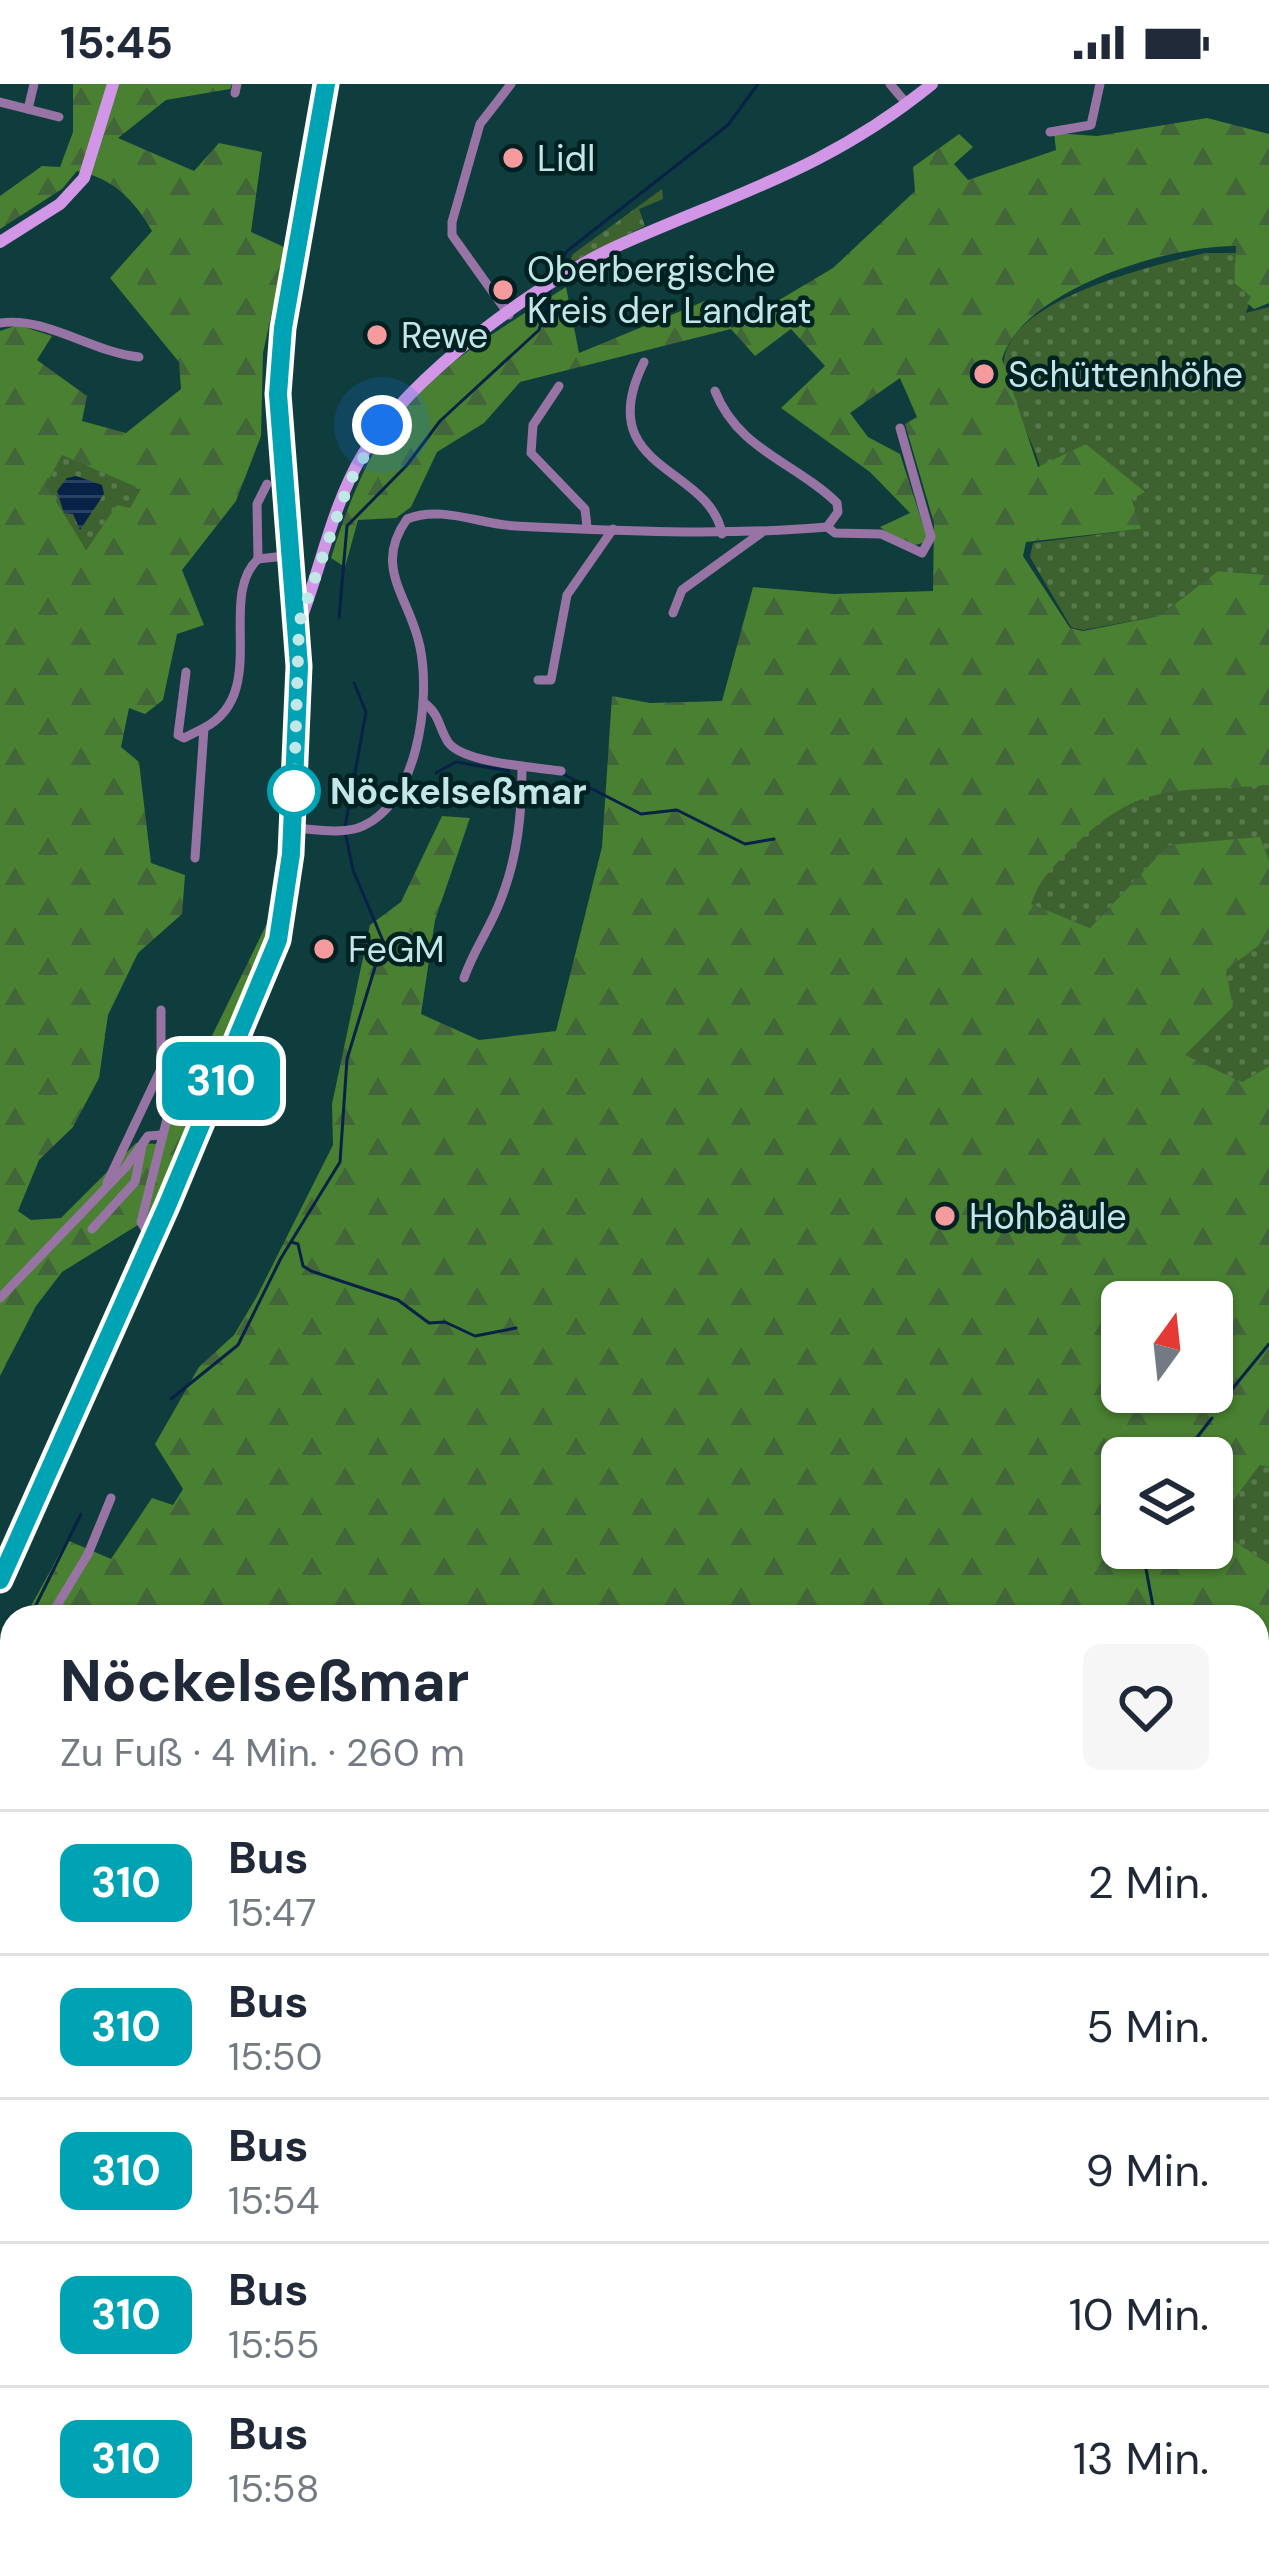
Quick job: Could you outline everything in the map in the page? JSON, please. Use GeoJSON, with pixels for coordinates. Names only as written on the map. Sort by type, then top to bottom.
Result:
{"type":"FeatureCollection","features":[{"type":"Feature","properties":{"kind":"main road"},"geometry":{"type":"LineString","coordinates":[[0,242],[59,204],[84,178],[113,84]]}},
{"type":"Feature","properties":{"kind":"main road"},"geometry":{"type":"LineString","coordinates":[[0,1580],[152,1241],[278,940],[293,828],[299,623],[278,394],[283,328],[326,84]]}},
{"type":"Feature","properties":{"kind":"main road"},"geometry":{"type":"LineString","coordinates":[[299,623],[325,542],[361,457],[382,425],[448,358],[568,273],[625,243],[796,172],[932,84]]}},
{"type":"Feature","properties":{"kind":"main road"},"geometry":{"type":"LineString","coordinates":[[294,555],[325,542]]}},
{"type":"Feature","properties":{"kind":"street"},"geometry":{"type":"LineString","coordinates":[[28,109],[34,84]]}},
{"type":"Feature","properties":{"kind":"street"},"geometry":{"type":"LineString","coordinates":[[509,315],[452,236],[452,222],[480,124],[511,84]]}},
{"type":"Feature","properties":{"kind":"street"},"geometry":{"type":"LineString","coordinates":[[890,84],[907,104]]}},
{"type":"Feature","properties":{"kind":"street"},"geometry":{"type":"LineString","coordinates":[[1050,132],[1091,125],[1100,84]]}},
{"type":"Feature","properties":{"kind":"street"},"geometry":{"type":"LineString","coordinates":[[0,102],[58,117]]}},
{"type":"Feature","properties":{"kind":"street"},"geometry":{"type":"LineString","coordinates":[[0,323],[19,320],[55,330],[76,343],[139,356]]}},
{"type":"Feature","properties":{"kind":"street"},"geometry":{"type":"LineString","coordinates":[[644,362],[630,401],[637,438],[648,456],[713,512],[722,534]]}},
{"type":"Feature","properties":{"kind":"street"},"geometry":{"type":"LineString","coordinates":[[559,386],[533,425],[531,453],[585,509],[587,527]]}},
{"type":"Feature","properties":{"kind":"street"},"geometry":{"type":"LineString","coordinates":[[716,391],[725,417],[744,437],[833,498],[838,512],[827,527]]}},
{"type":"Feature","properties":{"kind":"street"},"geometry":{"type":"LineString","coordinates":[[293,828],[357,828],[381,814],[411,760],[423,702],[415,626],[391,577],[390,556],[407,519],[425,512],[509,526],[722,534],[827,527],[835,533],[880,534],[911,553],[928,547],[931,537],[900,428]]}},
{"type":"Feature","properties":{"kind":"street"},"geometry":{"type":"LineString","coordinates":[[186,672],[178,735],[184,738],[223,718],[235,697],[239,620],[248,572],[258,559],[257,504],[267,484]]}},
{"type":"Feature","properties":{"kind":"street"},"geometry":{"type":"LineString","coordinates":[[538,680],[551,680],[567,595],[613,529]]}},
{"type":"Feature","properties":{"kind":"street"},"geometry":{"type":"LineString","coordinates":[[673,613],[682,590],[761,533]]}},
{"type":"Feature","properties":{"kind":"street"},"geometry":{"type":"LineString","coordinates":[[258,559],[294,555]]}},
{"type":"Feature","properties":{"kind":"street"},"geometry":{"type":"LineString","coordinates":[[423,702],[437,712],[449,744],[465,754],[561,771]]}},
{"type":"Feature","properties":{"kind":"street"},"geometry":{"type":"LineString","coordinates":[[195,857],[204,728]]}},
{"type":"Feature","properties":{"kind":"street"},"geometry":{"type":"LineString","coordinates":[[464,978],[478,936],[501,902],[514,854],[522,766]]}},
{"type":"Feature","properties":{"kind":"street"},"geometry":{"type":"LineString","coordinates":[[105,1188],[160,1069],[161,1010]]}},
{"type":"Feature","properties":{"kind":"street"},"geometry":{"type":"LineString","coordinates":[[152,1241],[141,1225],[161,1135],[191,1065]]}},
{"type":"Feature","properties":{"kind":"street"},"geometry":{"type":"LineString","coordinates":[[0,1298],[148,1136],[161,1135]]}},
{"type":"Feature","properties":{"kind":"street"},"geometry":{"type":"LineString","coordinates":[[92,1229],[135,1182],[142,1146]]}},
{"type":"Feature","properties":{"kind":"street"},"geometry":{"type":"LineString","coordinates":[[57,1605],[88,1554],[111,1498]]}},
{"type":"Feature","properties":{"kind":"green space"},"geometry":{"type":"Polygon","coordinates":[[[73,84],[232,84],[230,89],[166,100],[118,138],[194,171],[219,143],[262,152],[251,232],[286,248],[263,353],[261,436],[236,501],[182,570],[204,625],[177,634],[163,700],[145,714],[129,708],[121,747],[139,762],[151,863],[185,875],[182,914],[138,953],[108,1015],[99,1078],[73,1127],[39,1160],[18,1211],[31,1220],[61,1218],[136,1143],[159,1144],[277,903],[268,950],[154,1215],[62,1272],[36,1306],[0,1376],[0,331],[18,325],[52,336],[37,360],[87,396],[82,421],[126,433],[181,389],[179,362],[110,278],[152,231],[121,192],[77,171],[62,189],[0,229],[0,196],[42,166],[60,167],[73,132],[73,84]],[[62,455],[46,485],[86,550],[117,505],[130,508],[141,489],[62,455]]]}},
{"type":"Feature","properties":{"kind":"green space"},"geometry":{"type":"Polygon","coordinates":[[[1207,118],[1269,134],[1269,303],[1254,309],[1247,303],[1251,297],[1234,283],[1236,246],[1175,253],[1068,292],[1015,334],[1002,359],[1038,467],[1086,444],[1145,492],[1132,499],[1141,529],[1026,542],[1023,556],[1070,628],[1083,631],[1159,616],[1218,571],[1269,575],[1269,785],[1183,790],[1117,811],[1057,863],[1031,904],[1090,928],[1168,845],[1260,837],[1269,861],[1269,938],[1226,970],[1233,1007],[1185,1055],[1242,1082],[1269,1066],[1269,1467],[1260,1465],[1233,1501],[1233,1437],[1101,1437],[1101,1569],[1233,1569],[1233,1540],[1269,1564],[1269,1605],[32,1605],[67,1540],[111,1559],[152,1498],[173,1505],[183,1489],[155,1444],[199,1367],[234,1335],[333,1145],[332,1104],[370,925],[401,902],[442,816],[470,818],[435,920],[421,1014],[479,1040],[556,1031],[602,847],[612,696],[650,703],[722,701],[753,587],[834,594],[933,591],[934,523],[905,424],[917,417],[900,378],[850,413],[868,437],[900,454],[928,540],[915,545],[897,540],[880,527],[910,513],[870,472],[781,408],[825,366],[791,329],[755,356],[731,329],[520,382],[484,423],[437,452],[411,507],[396,518],[358,520],[345,567],[331,558],[336,541],[364,471],[392,423],[450,365],[566,287],[579,353],[705,301],[732,328],[833,268],[915,191],[913,167],[959,134],[973,147],[954,164],[968,180],[1056,150],[1054,133],[1097,136],[1207,118]]]}},
{"type":"Feature","properties":{"kind":"green space"},"geometry":{"type":"Polygon","coordinates":[[[662,189],[663,199],[639,209],[645,226],[568,264],[573,254],[662,189]]]}},
{"type":"Feature","properties":{"kind":"green space"},"geometry":{"type":"Polygon","coordinates":[[[1205,253],[1236,253],[1234,283],[1251,297],[1246,313],[1269,307],[1269,575],[1218,571],[1159,616],[1083,630],[1071,627],[1030,557],[1033,543],[1140,529],[1132,498],[1144,492],[1086,444],[1040,467],[1007,384],[1004,360],[1013,338],[1058,302],[1122,276],[1205,253]]]}},
{"type":"Feature","properties":{"kind":"green space"},"geometry":{"type":"Polygon","coordinates":[[[62,454],[142,489],[130,509],[117,506],[85,551],[46,485],[62,454]]]}},
{"type":"Feature","properties":{"kind":"green space"},"geometry":{"type":"Polygon","coordinates":[[[1269,785],[1269,862],[1168,845],[1090,928],[1030,905],[1047,873],[1074,840],[1123,803],[1170,790],[1269,785]]]}},
{"type":"Feature","properties":{"kind":"green space"},"geometry":{"type":"Polygon","coordinates":[[[1269,938],[1269,1066],[1242,1082],[1184,1055],[1233,1007],[1225,970],[1269,938]]]}},
{"type":"Feature","properties":{"kind":"green space"},"geometry":{"type":"Polygon","coordinates":[[[1261,1464],[1269,1467],[1269,1564],[1233,1541],[1233,1500],[1261,1464]]]}},
{"type":"Feature","properties":{"kind":"water"},"geometry":{"type":"Polygon","coordinates":[[[76,476],[102,485],[104,494],[80,530],[73,514],[64,513],[57,491],[67,478],[76,476]]]}},
{"type":"Feature","properties":{"kind":"waterway"},"geometry":{"type":"LineString","coordinates":[[555,273],[567,251],[728,125],[758,84]]}},
{"type":"Feature","properties":{"kind":"waterway"},"geometry":{"type":"LineString","coordinates":[[339,618],[347,526],[407,465],[440,421],[539,330],[551,288]]}},
{"type":"Feature","properties":{"kind":"waterway"},"geometry":{"type":"LineString","coordinates":[[345,827],[366,712],[354,683]]}},
{"type":"Feature","properties":{"kind":"waterway"},"geometry":{"type":"LineString","coordinates":[[436,773],[456,762],[509,771]]}},
{"type":"Feature","properties":{"kind":"waterway"},"geometry":{"type":"LineString","coordinates":[[561,773],[641,814],[677,810],[745,844],[774,839]]}},
{"type":"Feature","properties":{"kind":"waterway"},"geometry":{"type":"LineString","coordinates":[[171,1399],[238,1345],[281,1258],[340,1162],[347,1059],[383,941],[353,870],[346,836]]}},
{"type":"Feature","properties":{"kind":"waterway"},"geometry":{"type":"LineString","coordinates":[[291,1242],[298,1244],[303,1266],[311,1271],[398,1300],[429,1323],[445,1322],[475,1336],[516,1328]]}},
{"type":"Feature","properties":{"kind":"waterway"},"geometry":{"type":"LineString","coordinates":[[1233,1388],[1269,1344]]}},
{"type":"Feature","properties":{"kind":"waterway"},"geometry":{"type":"LineString","coordinates":[[1197,1437],[1212,1418]]}},
{"type":"Feature","properties":{"kind":"waterway"},"geometry":{"type":"LineString","coordinates":[[36,1605],[81,1514]]}},
{"type":"Feature","properties":{"kind":"waterway"},"geometry":{"type":"LineString","coordinates":[[1146,1569],[1153,1605]]}},
{"type":"Feature","properties":{"kind":"bus line","name":"310"},"geometry":{"type":"LineString","coordinates":[[0,1580],[247,1022],[278,940],[289,885],[299,666],[278,394],[283,328],[326,84]]}},
{"type":"Feature","properties":{"kind":"place","name":"Lidl"},"geometry":{"type":"Point","coordinates":[513,158]}},
{"type":"Feature","properties":{"kind":"place","name":"Oberbergische Kreis der Landrat"},"geometry":{"type":"Point","coordinates":[503,290]}},
{"type":"Feature","properties":{"kind":"place","name":"Rewe"},"geometry":{"type":"Point","coordinates":[377,335]}},
{"type":"Feature","properties":{"kind":"place","name":"Schüttenhöhe"},"geometry":{"type":"Point","coordinates":[984,374]}},
{"type":"Feature","properties":{"kind":"place","name":"Nöckelseßmar"},"geometry":{"type":"Point","coordinates":[294,791]}},
{"type":"Feature","properties":{"kind":"place","name":"FeGM"},"geometry":{"type":"Point","coordinates":[324,949]}},
{"type":"Feature","properties":{"kind":"place","name":"Hohbäule"},"geometry":{"type":"Point","coordinates":[945,1216]}},
{"type":"Feature","properties":{"kind":"route"},"geometry":{"type":"LineString","coordinates":[[294,791],[299,623],[349,483],[382,425]]}}]}
